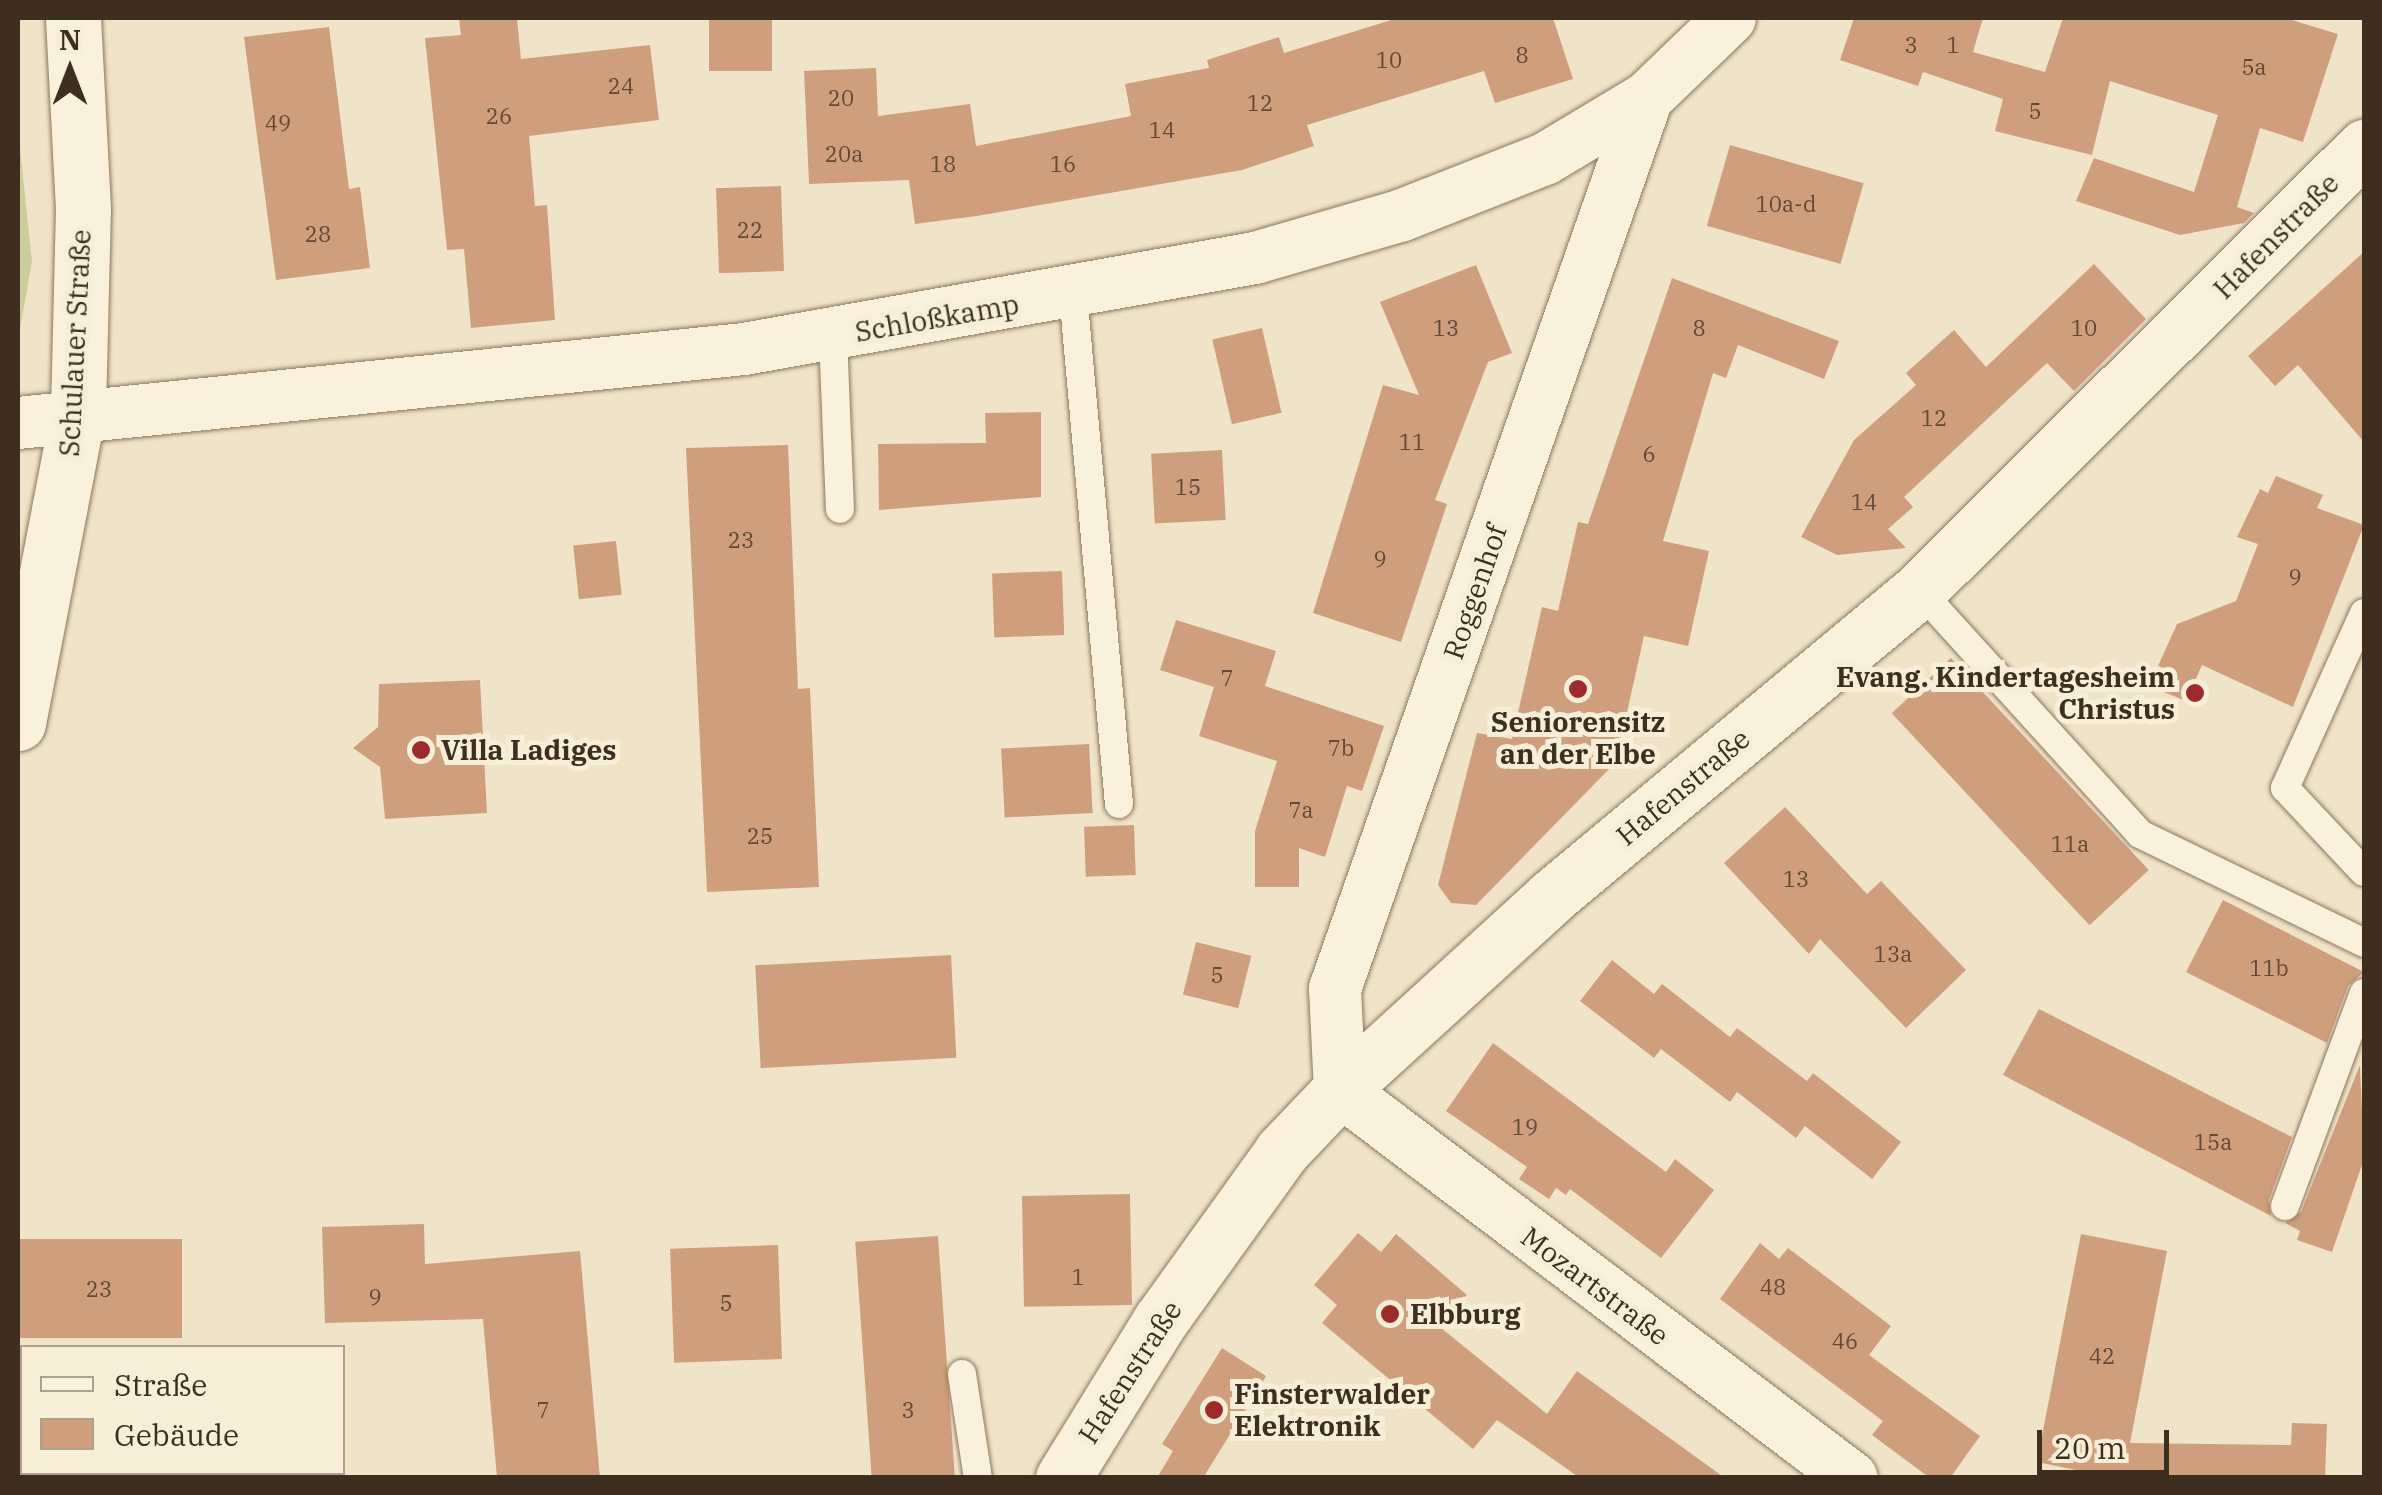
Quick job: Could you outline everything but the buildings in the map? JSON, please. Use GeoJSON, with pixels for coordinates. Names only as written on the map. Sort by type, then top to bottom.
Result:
{"type":"FeatureCollection","features":[{"type":"Feature","properties":{"kind":"street","name":"Schulauer Straße"},"geometry":{"type":"LineString","coordinates":[[18,723],[78,411],[82,210],[72,18]]}},
{"type":"Feature","properties":{"kind":"street","name":"Schloßkamp"},"geometry":{"type":"LineString","coordinates":[[18,423],[78,411],[833,336],[1255,258],[1400,216],[1545,159],[1647,98],[1730,18]]}},
{"type":"Feature","properties":{"kind":"street","name":"Roggenhof"},"geometry":{"type":"LineString","coordinates":[[1340,1090],[1335,989],[1647,98]]}},
{"type":"Feature","properties":{"kind":"street","name":"Hafenstraße"},"geometry":{"type":"LineString","coordinates":[[1062,1478],[1270,1166],[1340,1090],[1551,897],[1920,590],[2364,148]]}},
{"type":"Feature","properties":{"kind":"street","name":"Mozartstraße"},"geometry":{"type":"LineString","coordinates":[[1340,1090],[1852,1478]]}},
{"type":"Feature","properties":{"kind":"lane"},"geometry":{"type":"LineString","coordinates":[[1073,293],[1119,804]]}},
{"type":"Feature","properties":{"kind":"lane"},"geometry":{"type":"LineString","coordinates":[[833,336],[840,508]]}},
{"type":"Feature","properties":{"kind":"lane"},"geometry":{"type":"LineString","coordinates":[[1920,590],[2140,834],[2364,943]]}},
{"type":"Feature","properties":{"kind":"lane"},"geometry":{"type":"LineString","coordinates":[[2364,613],[2285,788],[2364,872]]}},
{"type":"Feature","properties":{"kind":"lane"},"geometry":{"type":"LineString","coordinates":[[2285,1206],[2364,994]]}},
{"type":"Feature","properties":{"kind":"lane"},"geometry":{"type":"LineString","coordinates":[[962,1374],[978,1478]]}},
{"type":"Feature","properties":{"kind":"green space"},"geometry":{"type":"Polygon","coordinates":[[[18,128],[32,262],[18,340],[18,128]]]}},
{"type":"Feature","properties":{"kind":"place","name":"Seniorensitz an der Elbe"},"geometry":{"type":"Point","coordinates":[1578,689]}},
{"type":"Feature","properties":{"kind":"place","name":"Evang. Kindertagesheim Christus"},"geometry":{"type":"Point","coordinates":[2195,693]}},
{"type":"Feature","properties":{"kind":"place","name":"Villa Ladiges"},"geometry":{"type":"Point","coordinates":[421,750]}},
{"type":"Feature","properties":{"kind":"place","name":"Elbburg"},"geometry":{"type":"Point","coordinates":[1390,1314]}},
{"type":"Feature","properties":{"kind":"place","name":"Finsterwalder Elektronik"},"geometry":{"type":"Point","coordinates":[1214,1410]}}]}
